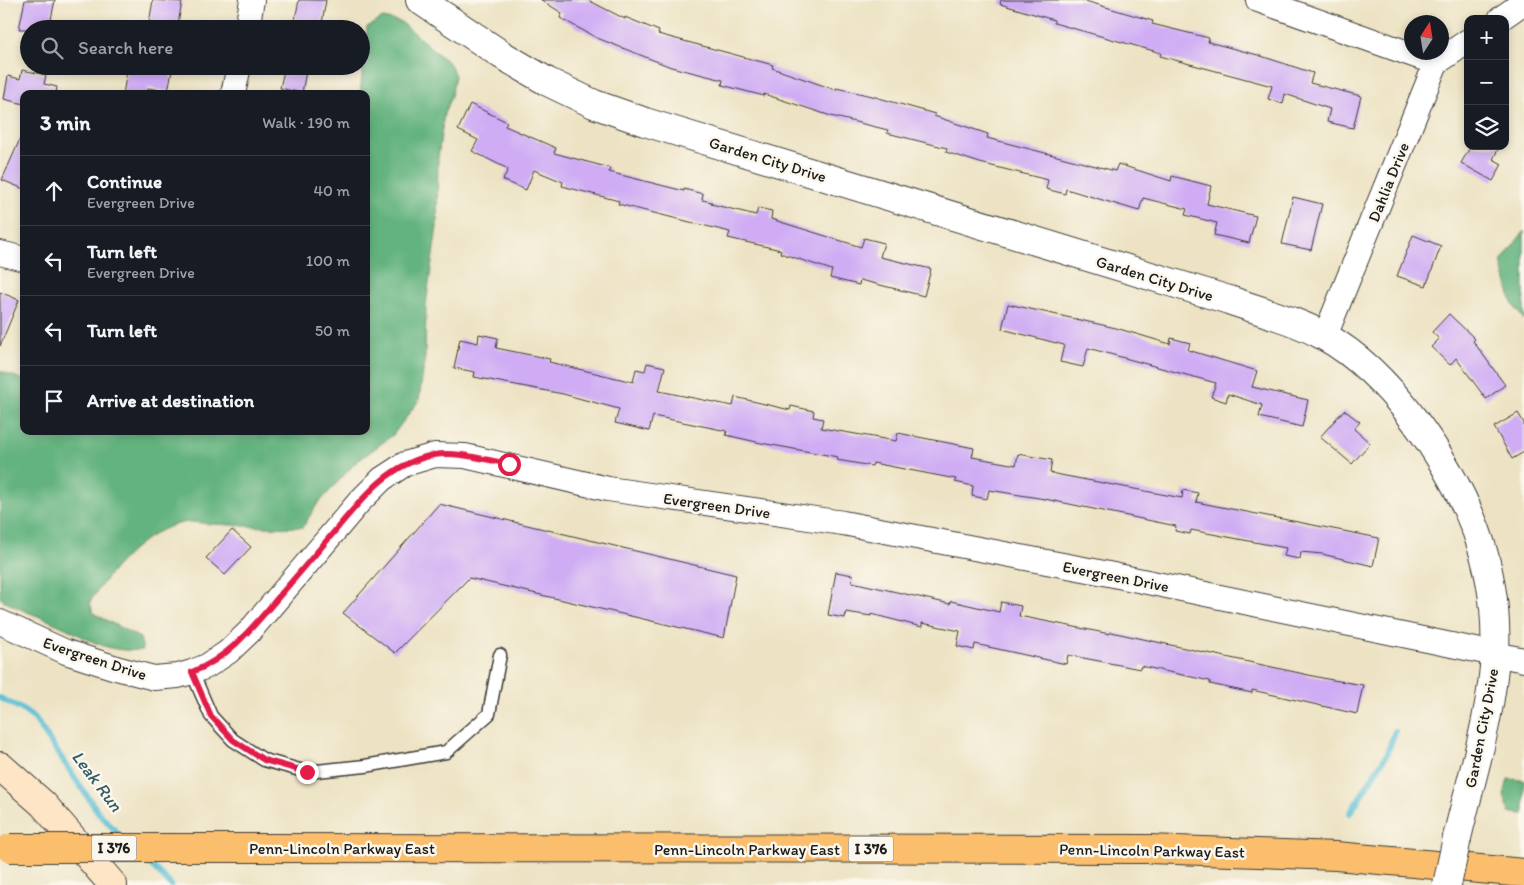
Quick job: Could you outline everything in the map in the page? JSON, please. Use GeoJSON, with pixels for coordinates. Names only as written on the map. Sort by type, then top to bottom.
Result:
{"type":"FeatureCollection","features":[{"type":"Feature","properties":{"kind":"highway","name":"Penn-Lincoln Parkway East"},"geometry":{"type":"LineString","coordinates":[[5,848],[1149,849],[1336,856],[1524,873]]}},
{"type":"Feature","properties":{"kind":"main road"},"geometry":{"type":"LineString","coordinates":[[0,766],[43,804],[113,885]]}},
{"type":"Feature","properties":{"kind":"street"},"geometry":{"type":"LineString","coordinates":[[248,20],[252,0]]}},
{"type":"Feature","properties":{"kind":"street","name":"Garden City Drive"},"geometry":{"type":"LineString","coordinates":[[420,0],[502,55],[594,104],[645,122],[1229,300],[1325,336],[1360,362],[1396,398],[1431,445],[1459,493],[1476,531],[1491,587],[1494,612],[1495,654],[1488,706],[1446,885]]}},
{"type":"Feature","properties":{"kind":"street"},"geometry":{"type":"LineString","coordinates":[[1258,0],[1288,5],[1436,63],[1464,44]]}},
{"type":"Feature","properties":{"kind":"street"},"geometry":{"type":"LineString","coordinates":[[1506,15],[1524,2]]}},
{"type":"Feature","properties":{"kind":"street","name":"Dahlia Drive"},"geometry":{"type":"LineString","coordinates":[[1325,336],[1436,63]]}},
{"type":"Feature","properties":{"kind":"street"},"geometry":{"type":"LineString","coordinates":[[234,90],[237,75]]}},
{"type":"Feature","properties":{"kind":"street"},"geometry":{"type":"LineString","coordinates":[[0,253],[20,258]]}},
{"type":"Feature","properties":{"kind":"street","name":"Evergreen Drive"},"geometry":{"type":"LineString","coordinates":[[0,622],[66,652],[154,678],[178,676],[192,672],[207,666],[228,652],[249,632],[359,502],[382,479],[405,464],[435,455],[465,456],[500,462],[608,489],[843,523],[1094,571],[1524,660]]}},
{"type":"Feature","properties":{"kind":"lane"},"geometry":{"type":"LineString","coordinates":[[192,672],[211,716],[233,740],[264,760],[307,772],[365,766],[446,752],[488,714],[500,655]]}},
{"type":"Feature","properties":{"kind":"green space"},"geometry":{"type":"Polygon","coordinates":[[[383,18],[401,22],[450,64],[455,76],[451,96],[444,114],[438,158],[437,227],[426,305],[425,357],[419,400],[393,435],[355,463],[316,506],[303,527],[268,527],[192,522],[176,524],[161,530],[133,550],[108,576],[90,602],[93,613],[140,638],[143,650],[116,649],[95,643],[6,602],[0,598],[0,371],[20,378],[20,435],[370,435],[370,90],[360,90],[362,75],[370,75],[370,25],[383,18]]]}},
{"type":"Feature","properties":{"kind":"green space"},"geometry":{"type":"Polygon","coordinates":[[[1524,231],[1524,320],[1512,303],[1501,262],[1524,231]]]}},
{"type":"Feature","properties":{"kind":"green space"},"geometry":{"type":"Polygon","coordinates":[[[1508,779],[1524,780],[1524,814],[1509,813],[1504,795],[1508,779]]]}},
{"type":"Feature","properties":{"kind":"building"},"geometry":{"type":"Polygon","coordinates":[[[25,0],[55,0],[51,20],[21,20],[25,0]]]}},
{"type":"Feature","properties":{"kind":"building"},"geometry":{"type":"Polygon","coordinates":[[[153,0],[182,2],[179,20],[150,20],[153,0]]]}},
{"type":"Feature","properties":{"kind":"building"},"geometry":{"type":"Polygon","coordinates":[[[299,0],[326,0],[323,20],[295,20],[299,0]]]}},
{"type":"Feature","properties":{"kind":"building"},"geometry":{"type":"Polygon","coordinates":[[[541,0],[588,0],[625,19],[625,17],[659,31],[658,34],[773,65],[772,68],[836,90],[836,88],[872,96],[935,114],[934,116],[988,134],[987,138],[1115,171],[1118,164],[1171,181],[1172,176],[1211,186],[1207,204],[1256,216],[1249,243],[1214,235],[1217,223],[1185,215],[1187,209],[1143,198],[1139,211],[1066,189],[1065,194],[1046,189],[1048,180],[980,163],[946,152],[947,148],[887,133],[888,130],[831,116],[764,94],[764,96],[722,85],[723,80],[671,67],[597,38],[560,18],[562,13],[541,0]]]}},
{"type":"Feature","properties":{"kind":"building"},"geometry":{"type":"Polygon","coordinates":[[[1001,0],[1082,0],[1153,21],[1152,24],[1209,38],[1208,42],[1258,55],[1313,73],[1310,83],[1361,96],[1353,128],[1327,122],[1330,109],[1285,94],[1283,104],[1268,99],[1272,86],[1160,56],[1161,53],[1054,23],[1054,20],[1000,4],[1001,0]]]}},
{"type":"Feature","properties":{"kind":"building"},"geometry":{"type":"Polygon","coordinates":[[[21,75],[46,75],[44,84],[57,87],[57,90],[20,90],[20,103],[4,99],[8,76],[20,79],[21,75]]]}},
{"type":"Feature","properties":{"kind":"building"},"geometry":{"type":"Polygon","coordinates":[[[126,75],[171,75],[168,90],[148,88],[148,90],[124,90],[126,75]]]}},
{"type":"Feature","properties":{"kind":"building"},"geometry":{"type":"Polygon","coordinates":[[[283,75],[305,75],[303,90],[280,88],[283,75]]]}},
{"type":"Feature","properties":{"kind":"building"},"geometry":{"type":"Polygon","coordinates":[[[470,104],[507,122],[505,126],[556,148],[554,153],[610,168],[609,172],[703,194],[702,200],[712,202],[711,204],[756,215],[758,208],[772,211],[771,219],[861,247],[864,238],[884,243],[880,257],[931,269],[924,296],[860,280],[859,285],[830,278],[832,270],[780,253],[781,250],[728,238],[730,232],[618,204],[619,201],[562,186],[563,182],[534,170],[526,190],[503,180],[508,169],[472,151],[478,140],[458,130],[470,104]]]}},
{"type":"Feature","properties":{"kind":"building"},"geometry":{"type":"Polygon","coordinates":[[[20,139],[20,187],[2,180],[20,139]]]}},
{"type":"Feature","properties":{"kind":"building"},"geometry":{"type":"Polygon","coordinates":[[[1469,150],[1498,150],[1493,159],[1502,164],[1493,181],[1461,163],[1469,150]]]}},
{"type":"Feature","properties":{"kind":"building"},"geometry":{"type":"Polygon","coordinates":[[[1293,197],[1322,204],[1311,250],[1282,244],[1293,197]]]}},
{"type":"Feature","properties":{"kind":"building"},"geometry":{"type":"Polygon","coordinates":[[[1413,235],[1441,246],[1426,286],[1397,276],[1413,235]]]}},
{"type":"Feature","properties":{"kind":"building"},"geometry":{"type":"Polygon","coordinates":[[[0,292],[19,300],[0,346],[0,292]]]}},
{"type":"Feature","properties":{"kind":"building"},"geometry":{"type":"Polygon","coordinates":[[[1008,304],[1116,328],[1170,344],[1171,338],[1190,343],[1188,350],[1257,371],[1252,387],[1308,400],[1302,427],[1259,417],[1262,405],[1228,394],[1226,402],[1211,397],[1216,383],[1088,348],[1083,367],[1060,362],[1064,345],[1002,329],[1008,304]]]}},
{"type":"Feature","properties":{"kind":"building"},"geometry":{"type":"Polygon","coordinates":[[[1449,314],[1475,339],[1473,341],[1505,385],[1486,399],[1456,358],[1450,365],[1431,347],[1439,339],[1432,332],[1449,314]]]}},
{"type":"Feature","properties":{"kind":"building"},"geometry":{"type":"Polygon","coordinates":[[[479,334],[498,338],[496,348],[550,359],[549,362],[633,382],[636,369],[645,371],[647,363],[665,367],[659,391],[733,406],[735,397],[790,410],[791,406],[814,411],[813,417],[823,419],[821,428],[896,441],[898,433],[974,448],[972,457],[1016,465],[1018,454],[1052,460],[1050,473],[1182,498],[1183,490],[1198,493],[1196,502],[1379,538],[1373,566],[1322,554],[1301,552],[1300,559],[1284,556],[1286,548],[1191,530],[1190,534],[1175,531],[1176,526],[1045,499],[989,490],[987,499],[972,496],[973,486],[955,482],[956,479],[873,463],[872,466],[837,460],[838,457],[761,443],[726,435],[727,431],[653,416],[649,431],[615,423],[619,409],[563,394],[474,377],[475,372],[454,368],[460,339],[478,343],[479,334]]]}},
{"type":"Feature","properties":{"kind":"building"},"geometry":{"type":"Polygon","coordinates":[[[1344,410],[1360,422],[1354,429],[1370,443],[1352,464],[1320,437],[1344,410]]]}},
{"type":"Feature","properties":{"kind":"building"},"geometry":{"type":"Polygon","coordinates":[[[1518,413],[1524,423],[1524,452],[1512,459],[1494,427],[1518,413]]]}},
{"type":"Feature","properties":{"kind":"building"},"geometry":{"type":"Polygon","coordinates":[[[439,504],[736,575],[724,638],[469,578],[395,653],[343,613],[439,504]]]}},
{"type":"Feature","properties":{"kind":"building"},"geometry":{"type":"Polygon","coordinates":[[[232,530],[251,547],[225,575],[206,558],[232,530]]]}},
{"type":"Feature","properties":{"kind":"building"},"geometry":{"type":"Polygon","coordinates":[[[836,572],[853,575],[852,582],[950,604],[951,601],[999,612],[1001,602],[1021,606],[1019,616],[1110,634],[1111,632],[1327,679],[1363,685],[1357,714],[1252,690],[1252,693],[1210,684],[1210,681],[1141,666],[1140,669],[1068,655],[1066,664],[975,644],[974,650],[957,646],[960,631],[922,623],[922,627],[871,614],[871,616],[846,612],[845,618],[828,615],[836,572]]]}},
{"type":"Feature","properties":{"kind":"waterway","name":"Leak Run"},"geometry":{"type":"LineString","coordinates":[[0,698],[20,708],[35,719],[98,812],[123,839]]}},
{"type":"Feature","properties":{"kind":"waterway"},"geometry":{"type":"LineString","coordinates":[[1350,813],[1387,754],[1395,731]]}},
{"type":"Feature","properties":{"kind":"waterway","name":"Leak Run"},"geometry":{"type":"LineString","coordinates":[[142,856],[171,885]]}},
{"type":"Feature","properties":{"kind":"route"},"geometry":{"type":"LineString","coordinates":[[307,772],[264,760],[233,740],[211,716],[192,672],[207,666],[228,652],[249,632],[359,502],[382,479],[405,464],[435,455],[465,456],[509,464]]}}]}
